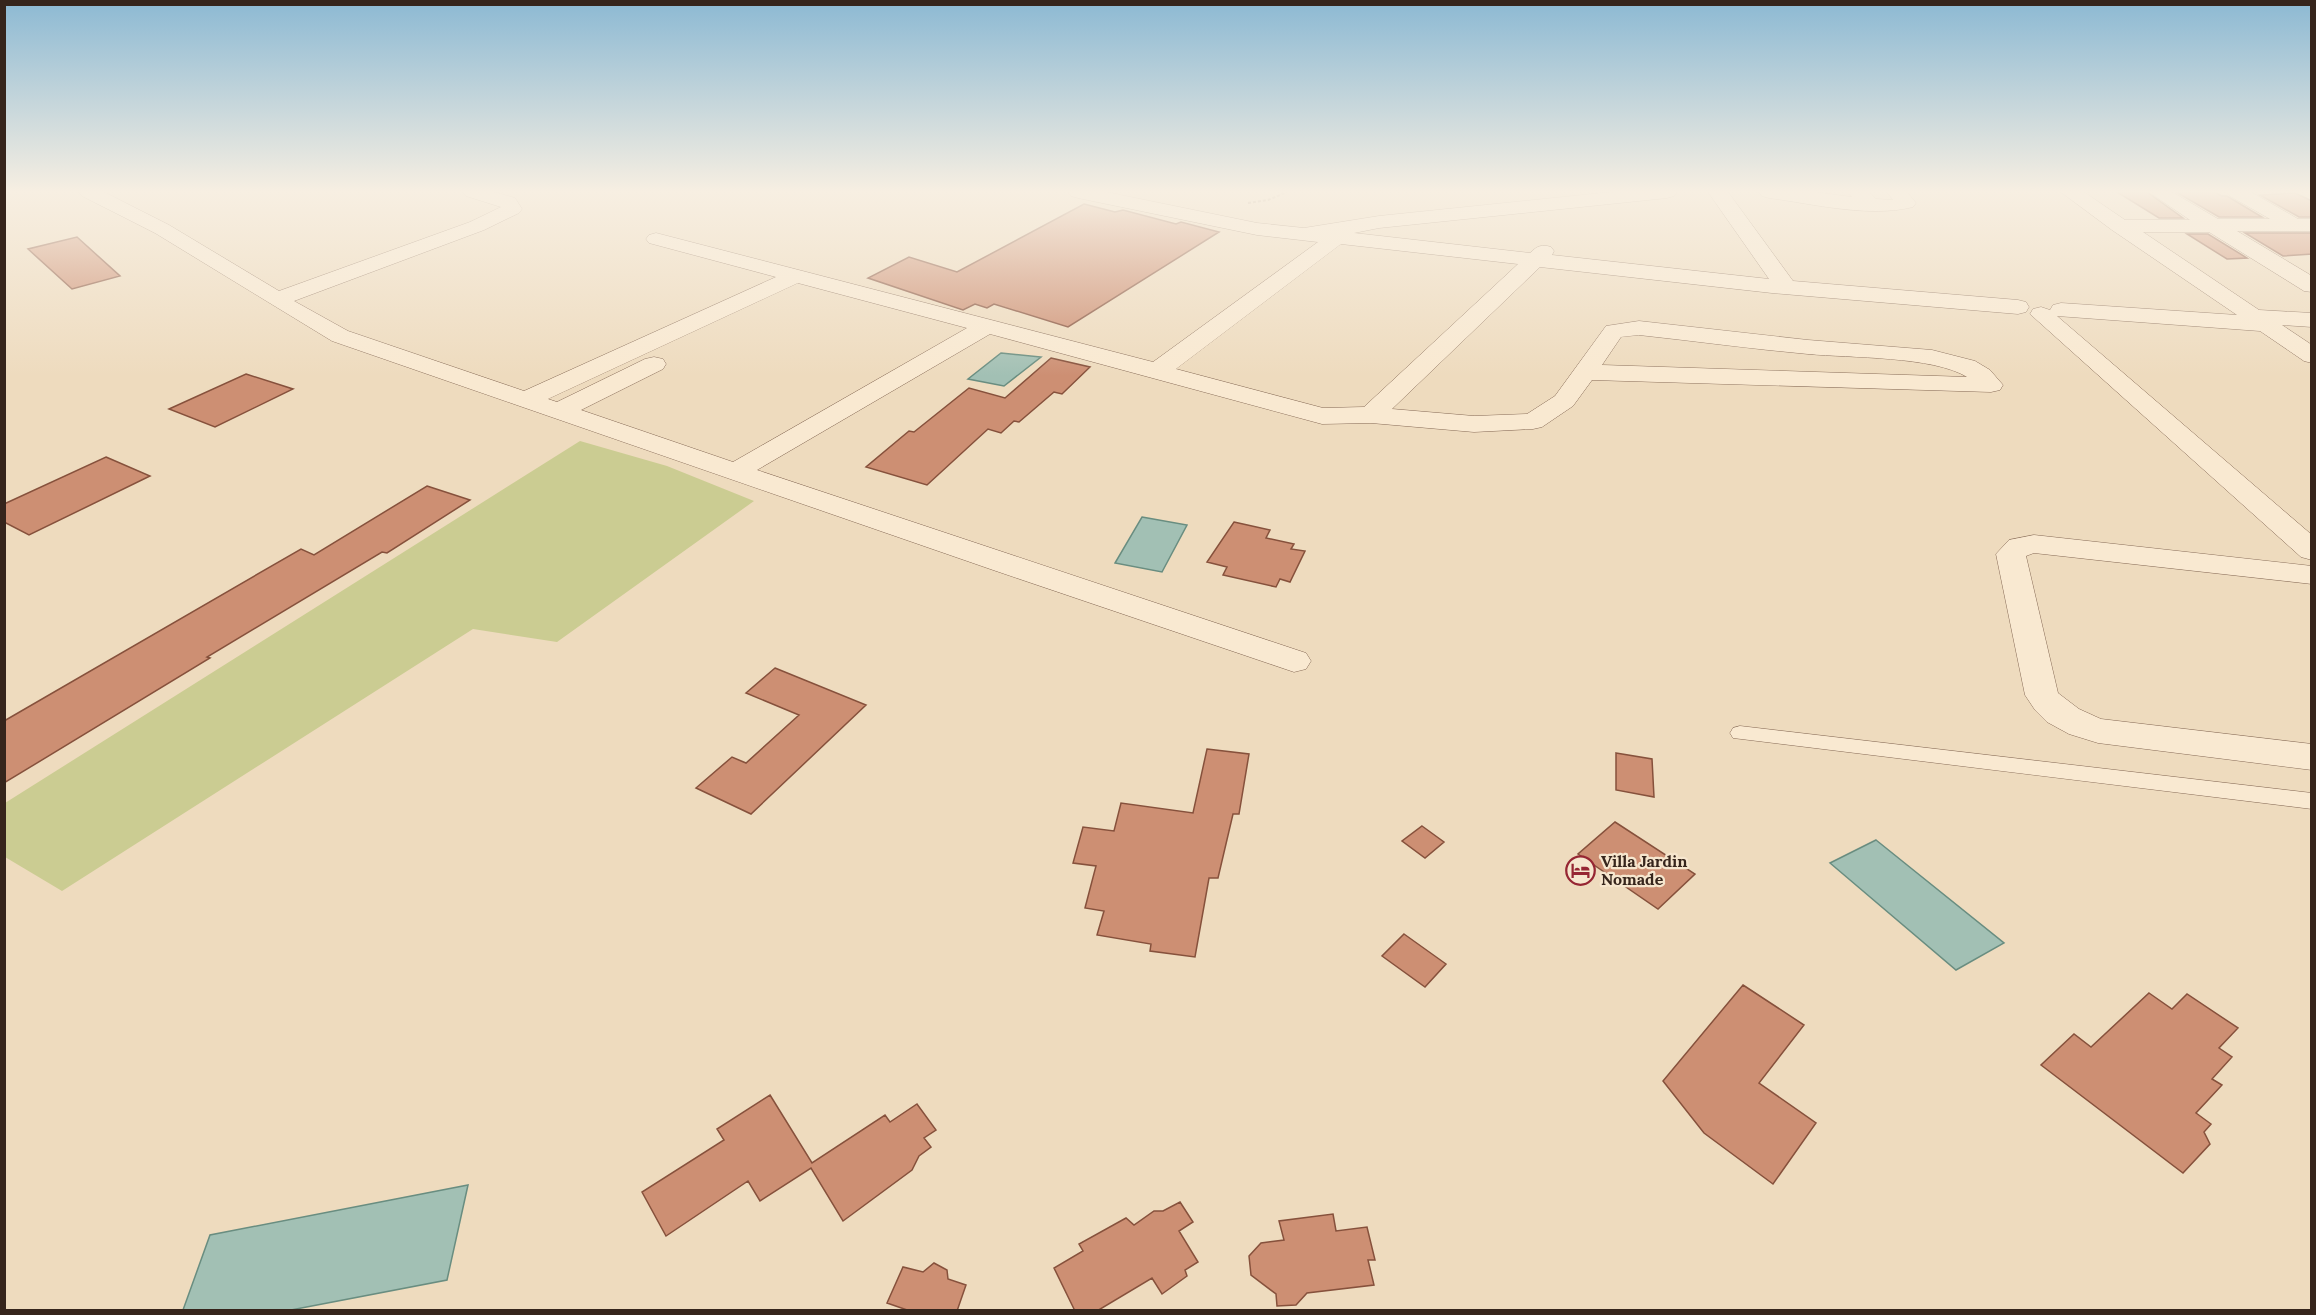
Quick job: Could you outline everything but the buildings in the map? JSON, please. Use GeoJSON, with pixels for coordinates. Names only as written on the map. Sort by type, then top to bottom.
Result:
{"type":"FeatureCollection","features":[{"type":"Feature","properties":{"kind":"street"},"geometry":{"type":"LineString","coordinates":[[202,253],[340,336],[1018,569],[1294,661]]}},
{"type":"Feature","properties":{"kind":"street"},"geometry":{"type":"LineString","coordinates":[[278,299],[402,253]]}},
{"type":"Feature","properties":{"kind":"street"},"geometry":{"type":"LineString","coordinates":[[713,253],[1322,416],[1371,415],[1474,424],[1533,421],[1564,401],[1614,331],[1639,328],[1808,347],[1932,357],[1966,366],[1981,375],[1990,386],[1586,372]]}},
{"type":"Feature","properties":{"kind":"street"},"geometry":{"type":"LineString","coordinates":[[1156,371],[1311,253]]}},
{"type":"Feature","properties":{"kind":"street"},"geometry":{"type":"LineString","coordinates":[[1517,253],[1781,282],[2037,306],[2312,320]]}},
{"type":"Feature","properties":{"kind":"street"},"geometry":{"type":"LineString","coordinates":[[1761,253],[1781,282]]}},
{"type":"Feature","properties":{"kind":"street"},"geometry":{"type":"LineString","coordinates":[[2160,253],[2312,356]]}},
{"type":"Feature","properties":{"kind":"street"},"geometry":{"type":"LineString","coordinates":[[2258,253],[2309,283]]}},
{"type":"Feature","properties":{"kind":"street"},"geometry":{"type":"LineString","coordinates":[[1371,415],[1539,256]]}},
{"type":"Feature","properties":{"kind":"street"},"geometry":{"type":"LineString","coordinates":[[525,400],[798,275]]}},
{"type":"Feature","properties":{"kind":"street"},"geometry":{"type":"LineString","coordinates":[[560,411],[826,283]]}},
{"type":"Feature","properties":{"kind":"street"},"geometry":{"type":"LineString","coordinates":[[2037,306],[2312,551]]}},
{"type":"Feature","properties":{"kind":"street"},"geometry":{"type":"LineString","coordinates":[[701,318],[733,326]]}},
{"type":"Feature","properties":{"kind":"street"},"geometry":{"type":"LineString","coordinates":[[736,471],[987,326]]}},
{"type":"Feature","properties":{"kind":"street"},"geometry":{"type":"LineString","coordinates":[[2312,575],[2034,544],[2019,546],[2011,554],[2042,695],[2056,711],[2082,726],[2098,731],[2312,757]]}},
{"type":"Feature","properties":{"kind":"lane"},"geometry":{"type":"LineString","coordinates":[[1740,733],[2312,801]]}},
{"type":"Feature","properties":{"kind":"green space"},"geometry":{"type":"Polygon","coordinates":[[[580,441],[667,466],[754,501],[557,642],[473,629],[62,891],[5,857],[5,803],[580,441]]]}},
{"type":"Feature","properties":{"kind":"shaded area"},"geometry":{"type":"Polygon","coordinates":[[[1001,353],[1041,357],[1004,386],[968,379],[1001,353]]]}},
{"type":"Feature","properties":{"kind":"shaded area"},"geometry":{"type":"Polygon","coordinates":[[[1142,517],[1187,525],[1162,572],[1115,563],[1142,517]]]}},
{"type":"Feature","properties":{"kind":"shaded area"},"geometry":{"type":"Polygon","coordinates":[[[1876,840],[2004,943],[1956,970],[1830,863],[1876,840]]]}},
{"type":"Feature","properties":{"kind":"shaded area"},"geometry":{"type":"Polygon","coordinates":[[[468,1185],[447,1280],[291,1310],[183,1310],[210,1235],[468,1185]]]}},
{"type":"Feature","properties":{"kind":"place","name":"Villa Jardin Nomade"},"geometry":{"type":"Point","coordinates":[1580,870]}}]}
